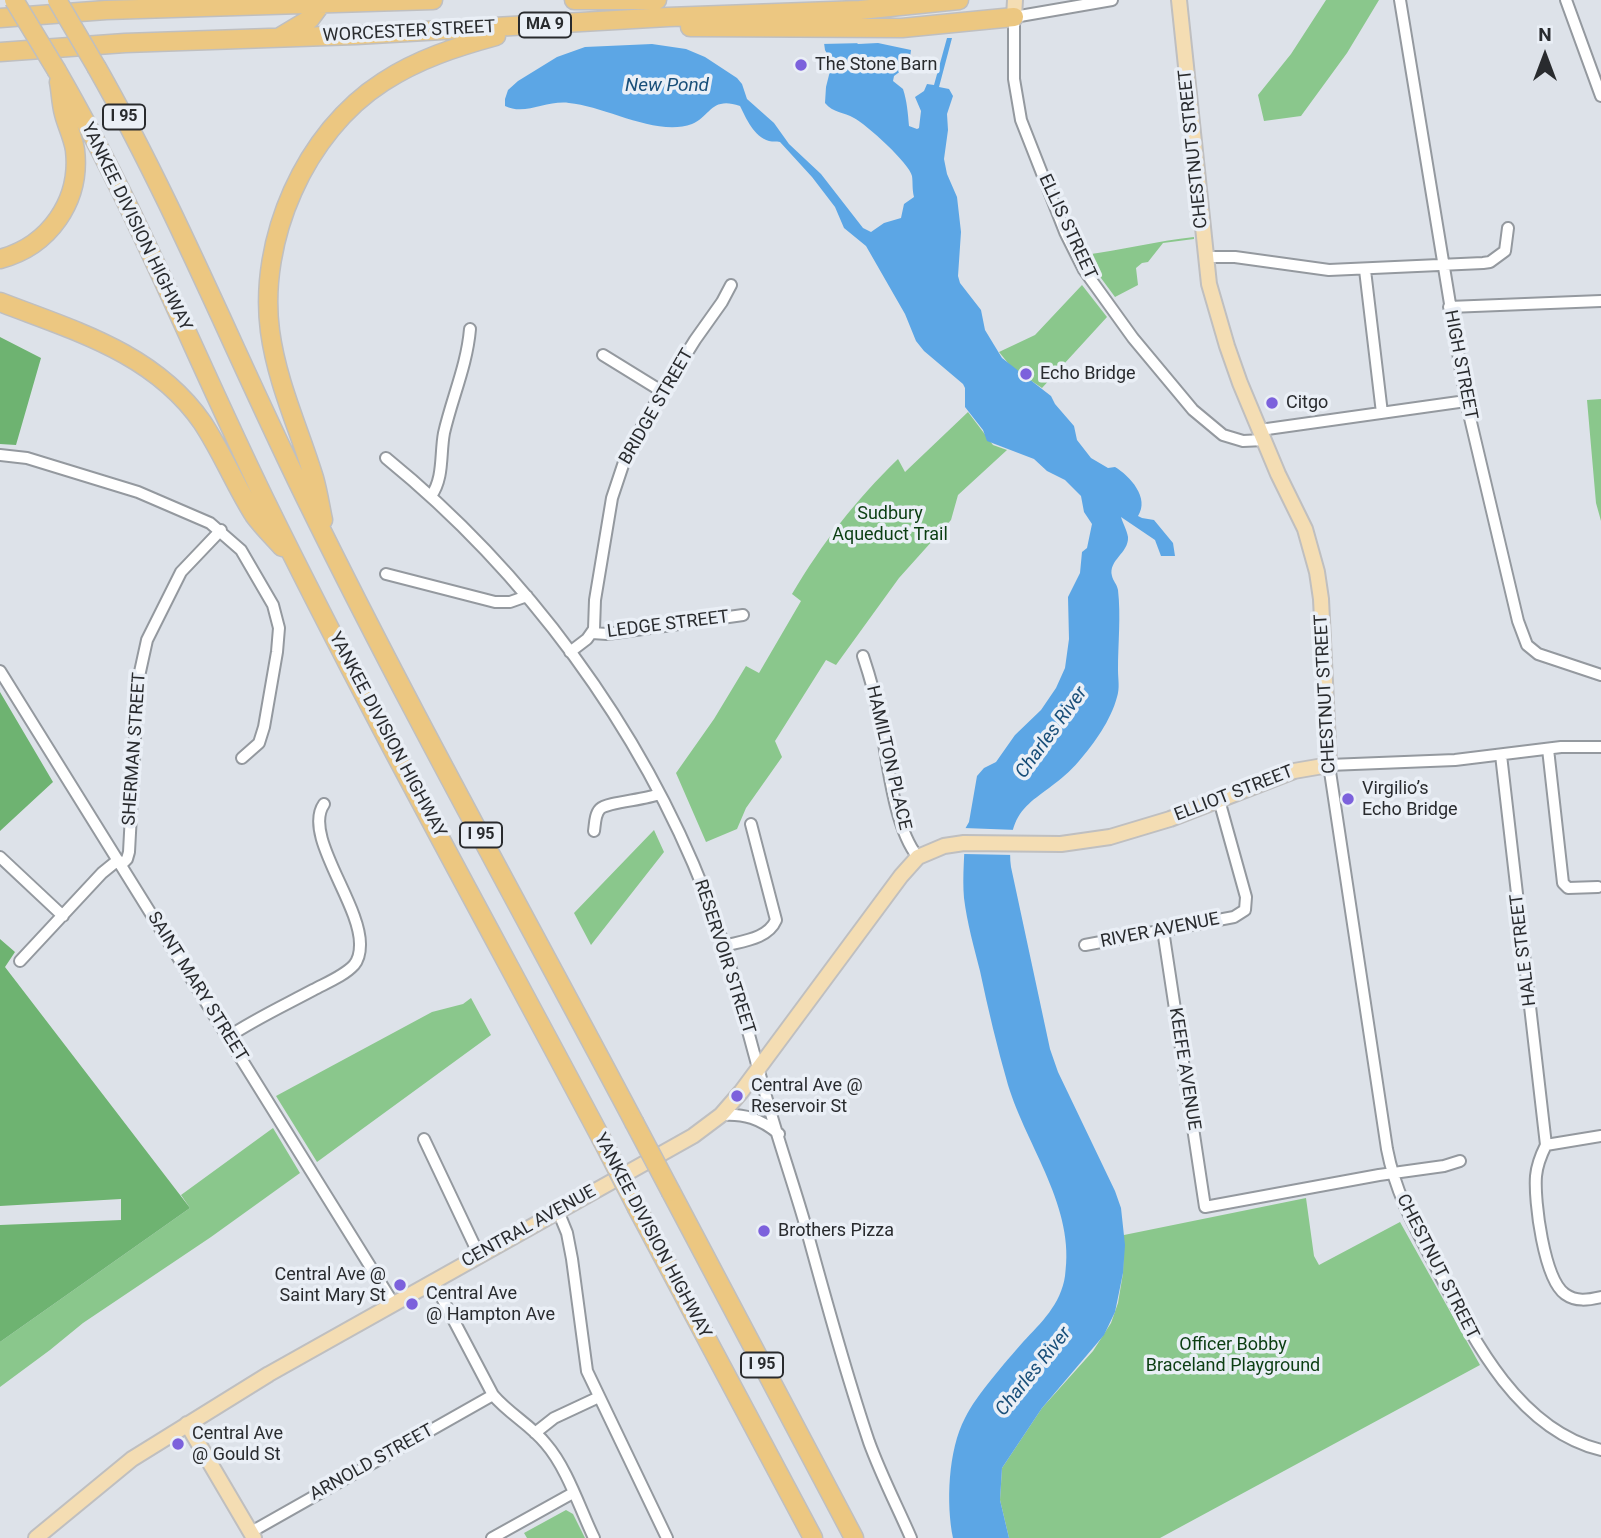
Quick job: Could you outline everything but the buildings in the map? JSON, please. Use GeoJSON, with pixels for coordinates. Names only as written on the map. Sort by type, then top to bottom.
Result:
{"type":"FeatureCollection","features":[{"type":"Feature","properties":{"kind":"highway","name":"YANKEE DIVISION HIGHWAY"},"geometry":{"type":"LineString","coordinates":[[14,0],[57,71],[128,205],[298,566],[813,1538]]}},
{"type":"Feature","properties":{"kind":"highway","name":"YANKEE DIVISION HIGHWAY"},"geometry":{"type":"LineString","coordinates":[[57,0],[97,68],[159,187],[245,373],[330,547],[854,1538]]}},
{"type":"Feature","properties":{"kind":"highway"},"geometry":{"type":"LineString","coordinates":[[113,9],[149,0]]}},
{"type":"Feature","properties":{"kind":"highway","name":"WORCESTER STREET"},"geometry":{"type":"LineString","coordinates":[[0,18],[113,9],[433,0]]}},
{"type":"Feature","properties":{"kind":"highway","name":"MA 9"},"geometry":{"type":"LineString","coordinates":[[574,0],[657,0]]}},
{"type":"Feature","properties":{"kind":"highway"},"geometry":{"type":"LineString","coordinates":[[813,20],[860,10],[959,0]]}},
{"type":"Feature","properties":{"kind":"highway"},"geometry":{"type":"LineString","coordinates":[[277,38],[310,19],[323,1]]}},
{"type":"Feature","properties":{"kind":"highway"},"geometry":{"type":"LineString","coordinates":[[813,20],[863,28],[931,26],[1015,9]]}},
{"type":"Feature","properties":{"kind":"highway","name":"WORCESTER STREET"},"geometry":{"type":"LineString","coordinates":[[0,52],[125,43],[277,38],[617,20],[710,28],[813,20]]}},
{"type":"Feature","properties":{"kind":"highway"},"geometry":{"type":"LineString","coordinates":[[330,547],[314,478],[287,403],[270,330],[268,305],[271,265],[286,208],[302,174],[322,142],[354,106],[380,83],[433,56],[529,26]]}},
{"type":"Feature","properties":{"kind":"highway"},"geometry":{"type":"LineString","coordinates":[[0,259],[27,248],[46,234],[62,214],[71,192],[76,168],[75,151],[64,115],[57,71]]}},
{"type":"Feature","properties":{"kind":"highway"},"geometry":{"type":"LineString","coordinates":[[0,302],[108,344],[140,362],[171,386],[204,426],[255,516],[298,566]]}},
{"type":"Feature","properties":{"kind":"main road","name":"CHESTNUT STREET"},"geometry":{"type":"LineString","coordinates":[[1179,0],[1209,284],[1227,346],[1262,435],[1303,525],[1317,572],[1329,765]]}},
{"type":"Feature","properties":{"kind":"main road","name":"ELLIOT STREET"},"geometry":{"type":"LineString","coordinates":[[995,843],[1076,843],[1110,837],[1151,826],[1294,771],[1329,765]]}},
{"type":"Feature","properties":{"kind":"main road","name":"CENTRAL AVENUE"},"geometry":{"type":"LineString","coordinates":[[36,1538],[114,1473],[187,1424],[433,1280],[693,1136],[737,1098],[901,876],[918,857],[944,846],[995,843]]}},
{"type":"Feature","properties":{"kind":"main road"},"geometry":{"type":"LineString","coordinates":[[187,1424],[252,1535]]}},
{"type":"Feature","properties":{"kind":"street"},"geometry":{"type":"LineString","coordinates":[[1015,9],[1112,0]]}},
{"type":"Feature","properties":{"kind":"street","name":"HIGH STREET"},"geometry":{"type":"LineString","coordinates":[[1401,0],[1466,401],[1518,621],[1527,645],[1548,658],[1601,675]]}},
{"type":"Feature","properties":{"kind":"street"},"geometry":{"type":"LineString","coordinates":[[1566,0],[1601,96]]}},
{"type":"Feature","properties":{"kind":"street","name":"ELLIS STREET"},"geometry":{"type":"LineString","coordinates":[[1015,9],[1014,79],[1024,130],[1065,232],[1084,270],[1133,338],[1193,410],[1223,435],[1243,441],[1262,435],[1382,413],[1466,401]]}},
{"type":"Feature","properties":{"kind":"street"},"geometry":{"type":"LineString","coordinates":[[1205,257],[1235,257],[1318,270],[1483,264],[1499,257],[1505,251],[1508,228]]}},
{"type":"Feature","properties":{"kind":"street"},"geometry":{"type":"LineString","coordinates":[[1365,270],[1382,413]]}},
{"type":"Feature","properties":{"kind":"street","name":"BRIDGE STREET"},"geometry":{"type":"LineString","coordinates":[[592,633],[595,600],[617,479],[633,443],[663,391],[731,285]]}},
{"type":"Feature","properties":{"kind":"street"},"geometry":{"type":"LineString","coordinates":[[1449,307],[1601,301]]}},
{"type":"Feature","properties":{"kind":"street"},"geometry":{"type":"LineString","coordinates":[[431,496],[438,484],[443,441],[465,363],[470,328]]}},
{"type":"Feature","properties":{"kind":"street"},"geometry":{"type":"LineString","coordinates":[[603,355],[663,391]]}},
{"type":"Feature","properties":{"kind":"street"},"geometry":{"type":"LineString","coordinates":[[0,455],[27,458],[117,484],[197,516],[221,530],[245,555],[273,605],[278,622],[277,652],[264,727],[259,743],[242,758]]}},
{"type":"Feature","properties":{"kind":"street","name":"RESERVOIR STREET"},"geometry":{"type":"LineString","coordinates":[[386,458],[431,496],[486,549],[570,652],[610,710],[659,794],[696,870],[724,946],[870,1443],[911,1538]]}},
{"type":"Feature","properties":{"kind":"street","name":"SHERMAN STREET"},"geometry":{"type":"LineString","coordinates":[[120,863],[127,859],[129,852],[138,681],[147,640],[159,611],[181,572],[221,530]]}},
{"type":"Feature","properties":{"kind":"street"},"geometry":{"type":"LineString","coordinates":[[386,575],[495,602],[510,602],[527,596]]}},
{"type":"Feature","properties":{"kind":"street","name":"LEDGE STREET"},"geometry":{"type":"LineString","coordinates":[[592,633],[607,634],[743,615]]}},
{"type":"Feature","properties":{"kind":"street"},"geometry":{"type":"LineString","coordinates":[[570,652],[592,633]]}},
{"type":"Feature","properties":{"kind":"street","name":"HAMILTON PLACE"},"geometry":{"type":"LineString","coordinates":[[863,656],[874,690],[900,816],[909,846],[918,857]]}},
{"type":"Feature","properties":{"kind":"street","name":"SAINT MARY STREET"},"geometry":{"type":"LineString","coordinates":[[0,671],[393,1303]]}},
{"type":"Feature","properties":{"kind":"street","name":"ELLIOT STREET"},"geometry":{"type":"LineString","coordinates":[[1329,765],[1455,760],[1581,746],[1601,747]]}},
{"type":"Feature","properties":{"kind":"street"},"geometry":{"type":"LineString","coordinates":[[1548,749],[1563,883],[1567,888],[1598,887]]}},
{"type":"Feature","properties":{"kind":"street","name":"HALE STREET"},"geometry":{"type":"LineString","coordinates":[[1501,755],[1546,1145]]}},
{"type":"Feature","properties":{"kind":"street","name":"CHESTNUT STREET"},"geometry":{"type":"LineString","coordinates":[[1329,765],[1392,1173],[1405,1209],[1477,1345],[1525,1405],[1569,1438],[1601,1450]]}},
{"type":"Feature","properties":{"kind":"street"},"geometry":{"type":"LineString","coordinates":[[594,831],[597,814],[605,806],[659,794]]}},
{"type":"Feature","properties":{"kind":"street","name":"RIVER AVENUE"},"geometry":{"type":"LineString","coordinates":[[1085,946],[1234,916],[1245,909],[1245,897],[1219,800]]}},
{"type":"Feature","properties":{"kind":"street"},"geometry":{"type":"LineString","coordinates":[[228,1037],[335,979],[358,959],[360,942],[357,924],[319,835],[318,818],[324,804]]}},
{"type":"Feature","properties":{"kind":"street"},"geometry":{"type":"LineString","coordinates":[[724,946],[759,936],[770,930],[776,920],[751,824]]}},
{"type":"Feature","properties":{"kind":"street"},"geometry":{"type":"LineString","coordinates":[[0,856],[63,916]]}},
{"type":"Feature","properties":{"kind":"street"},"geometry":{"type":"LineString","coordinates":[[20,961],[102,873],[120,863]]}},
{"type":"Feature","properties":{"kind":"street","name":"KEEFE AVENUE"},"geometry":{"type":"LineString","coordinates":[[1163,930],[1205,1207],[1392,1173]]}},
{"type":"Feature","properties":{"kind":"street"},"geometry":{"type":"LineString","coordinates":[[720,1115],[751,1117],[766,1124],[779,1135]]}},
{"type":"Feature","properties":{"kind":"street"},"geometry":{"type":"LineString","coordinates":[[1601,1136],[1546,1145],[1536,1171],[1535,1188],[1548,1268],[1558,1288],[1567,1296],[1582,1300],[1601,1297]]}},
{"type":"Feature","properties":{"kind":"street"},"geometry":{"type":"LineString","coordinates":[[424,1139],[479,1255]]}},
{"type":"Feature","properties":{"kind":"street"},"geometry":{"type":"LineString","coordinates":[[1392,1173],[1444,1166],[1460,1161]]}},
{"type":"Feature","properties":{"kind":"street"},"geometry":{"type":"LineString","coordinates":[[558,1211],[569,1243],[586,1364],[599,1397],[667,1538]]}},
{"type":"Feature","properties":{"kind":"street"},"geometry":{"type":"LineString","coordinates":[[433,1280],[493,1395],[553,1452],[594,1538]]}},
{"type":"Feature","properties":{"kind":"street","name":"ARNOLD STREET"},"geometry":{"type":"LineString","coordinates":[[252,1535],[493,1395]]}},
{"type":"Feature","properties":{"kind":"street"},"geometry":{"type":"LineString","coordinates":[[535,1433],[554,1418],[599,1397]]}},
{"type":"Feature","properties":{"kind":"street"},"geometry":{"type":"LineString","coordinates":[[492,1538],[573,1493]]}},
{"type":"Feature","properties":{"kind":"green space"},"geometry":{"type":"Polygon","coordinates":[[[1326,0],[1379,0],[1347,53],[1301,116],[1264,121],[1258,95],[1291,54],[1326,0]]]}},
{"type":"Feature","properties":{"kind":"green space"},"geometry":{"type":"Polygon","coordinates":[[[1194,237],[1163,243],[1148,262],[1136,268],[1138,285],[1115,297],[1084,255],[1166,241],[1194,237]]]}},
{"type":"Feature","properties":{"kind":"green space"},"geometry":{"type":"Polygon","coordinates":[[[1082,285],[1107,317],[1042,388],[1012,368],[999,352],[1035,335],[1082,285]]]}},
{"type":"Feature","properties":{"kind":"green space"},"geometry":{"type":"Polygon","coordinates":[[[0,337],[41,358],[16,445],[0,444],[0,337]]]}},
{"type":"Feature","properties":{"kind":"green space"},"geometry":{"type":"Polygon","coordinates":[[[1601,399],[1601,521],[1596,503],[1587,400],[1601,399]]]}},
{"type":"Feature","properties":{"kind":"green space","name":"Sudbury Aqueduct Trail"},"geometry":{"type":"Polygon","coordinates":[[[968,412],[993,445],[1007,450],[958,495],[951,520],[899,578],[836,665],[826,660],[775,741],[782,757],[746,808],[737,829],[706,842],[676,773],[714,719],[746,666],[759,673],[801,601],[792,594],[841,523],[898,459],[905,472],[968,412]]]}},
{"type":"Feature","properties":{"kind":"green space"},"geometry":{"type":"Polygon","coordinates":[[[0,692],[53,782],[0,831],[0,692]]]}},
{"type":"Feature","properties":{"kind":"green space"},"geometry":{"type":"Polygon","coordinates":[[[654,830],[664,852],[591,945],[574,913],[654,830]]]}},
{"type":"Feature","properties":{"kind":"green space"},"geometry":{"type":"Polygon","coordinates":[[[0,939],[15,952],[5,967],[190,1208],[0,1342],[0,1225],[121,1220],[121,1199],[0,1206],[0,939]]]}},
{"type":"Feature","properties":{"kind":"green space"},"geometry":{"type":"Polygon","coordinates":[[[471,998],[491,1035],[317,1162],[276,1096],[432,1012],[463,1004],[471,998]]]}},
{"type":"Feature","properties":{"kind":"green space"},"geometry":{"type":"Polygon","coordinates":[[[273,1128],[300,1173],[83,1323],[0,1387],[0,1342],[190,1208],[181,1195],[273,1128]]]}},
{"type":"Feature","properties":{"kind":"green space","name":"Officer Bobby Braceland Playground"},"geometry":{"type":"Polygon","coordinates":[[[1306,1198],[1314,1256],[1319,1265],[1400,1222],[1480,1365],[1160,1538],[1009,1538],[1000,1500],[1002,1468],[1042,1408],[1093,1351],[1111,1323],[1118,1303],[1123,1273],[1124,1235],[1306,1198]]]}},
{"type":"Feature","properties":{"kind":"green space"},"geometry":{"type":"Polygon","coordinates":[[[566,1510],[573,1514],[585,1538],[527,1538],[524,1533],[566,1510]]]}},
{"type":"Feature","properties":{"kind":"water"},"geometry":{"type":"Polygon","coordinates":[[[818,0],[858,44],[878,43],[911,50],[909,65],[894,76],[893,81],[903,89],[909,126],[917,129],[921,111],[915,97],[924,91],[927,84],[934,85],[947,38],[952,38],[939,87],[949,89],[953,96],[947,114],[944,159],[957,197],[961,232],[958,276],[960,283],[981,310],[985,330],[1002,358],[1051,396],[1074,426],[1077,440],[1091,458],[1108,468],[1115,467],[1127,476],[1137,488],[1142,502],[1138,516],[1154,520],[1173,543],[1175,556],[1161,556],[1155,540],[1121,517],[1128,537],[1112,570],[1118,590],[1119,610],[1119,687],[1114,706],[1101,731],[1079,761],[1020,814],[1011,844],[1011,867],[1050,1049],[1058,1072],[1115,1191],[1121,1208],[1125,1245],[1123,1273],[1115,1312],[1104,1335],[1042,1408],[1002,1468],[1000,1500],[1009,1538],[953,1538],[949,1494],[955,1445],[965,1418],[977,1399],[1055,1304],[1063,1286],[1066,1251],[1057,1202],[1016,1108],[993,1028],[965,907],[965,829],[969,822],[977,776],[984,768],[996,762],[1015,735],[1041,710],[1056,688],[1065,668],[1069,639],[1068,597],[1080,573],[1082,552],[1087,548],[1092,524],[1084,512],[1081,496],[1065,480],[1047,471],[1034,459],[987,441],[983,430],[965,407],[963,384],[916,341],[905,314],[866,246],[844,228],[835,207],[812,177],[780,142],[759,136],[740,106],[723,103],[692,124],[663,127],[569,103],[528,109],[505,106],[508,90],[518,81],[557,57],[585,47],[652,44],[686,49],[705,57],[737,78],[747,99],[774,123],[789,144],[821,174],[863,228],[871,232],[884,223],[901,218],[904,204],[914,197],[912,176],[896,154],[868,128],[825,103],[832,63],[825,50],[818,0]]]}},
{"type":"Feature","properties":{"kind":"pier"},"geometry":{"type":"Polygon","coordinates":[[[815,0],[854,0],[861,40],[865,40],[865,43],[821,44],[815,0]]]}},
{"type":"Feature","properties":{"kind":"pier"},"geometry":{"type":"Polygon","coordinates":[[[964,828],[1017,830],[1014,855],[964,854],[964,828]]]}},
{"type":"Feature","properties":{"kind":"place","name":"The Stone Barn"},"geometry":{"type":"Point","coordinates":[801,65]}},
{"type":"Feature","properties":{"kind":"place","name":"Echo Bridge"},"geometry":{"type":"Point","coordinates":[1026,374]}},
{"type":"Feature","properties":{"kind":"place","name":"Citgo"},"geometry":{"type":"Point","coordinates":[1272,403]}},
{"type":"Feature","properties":{"kind":"place","name":"Virgilio’s Echo Bridge"},"geometry":{"type":"Point","coordinates":[1348,799]}},
{"type":"Feature","properties":{"kind":"place","name":"Central Ave @ Reservoir St"},"geometry":{"type":"Point","coordinates":[737,1096]}},
{"type":"Feature","properties":{"kind":"place","name":"Brothers Pizza"},"geometry":{"type":"Point","coordinates":[764,1231]}},
{"type":"Feature","properties":{"kind":"place","name":"Central Ave @ Saint Mary St"},"geometry":{"type":"Point","coordinates":[400,1285]}},
{"type":"Feature","properties":{"kind":"place","name":"Central Ave @ Hampton Ave"},"geometry":{"type":"Point","coordinates":[412,1304]}},
{"type":"Feature","properties":{"kind":"place","name":"Central Ave @ Gould St"},"geometry":{"type":"Point","coordinates":[178,1444]}},
{"type":"Feature","properties":{"kind":"water label","name":"New Pond"},"geometry":{"type":"Point","coordinates":[667,86]}},
{"type":"Feature","properties":{"kind":"water label","name":"Charles River"},"geometry":{"type":"Point","coordinates":[1052,733]}},
{"type":"Feature","properties":{"kind":"water label","name":"Charles River"},"geometry":{"type":"Point","coordinates":[1034,1372]}}]}
